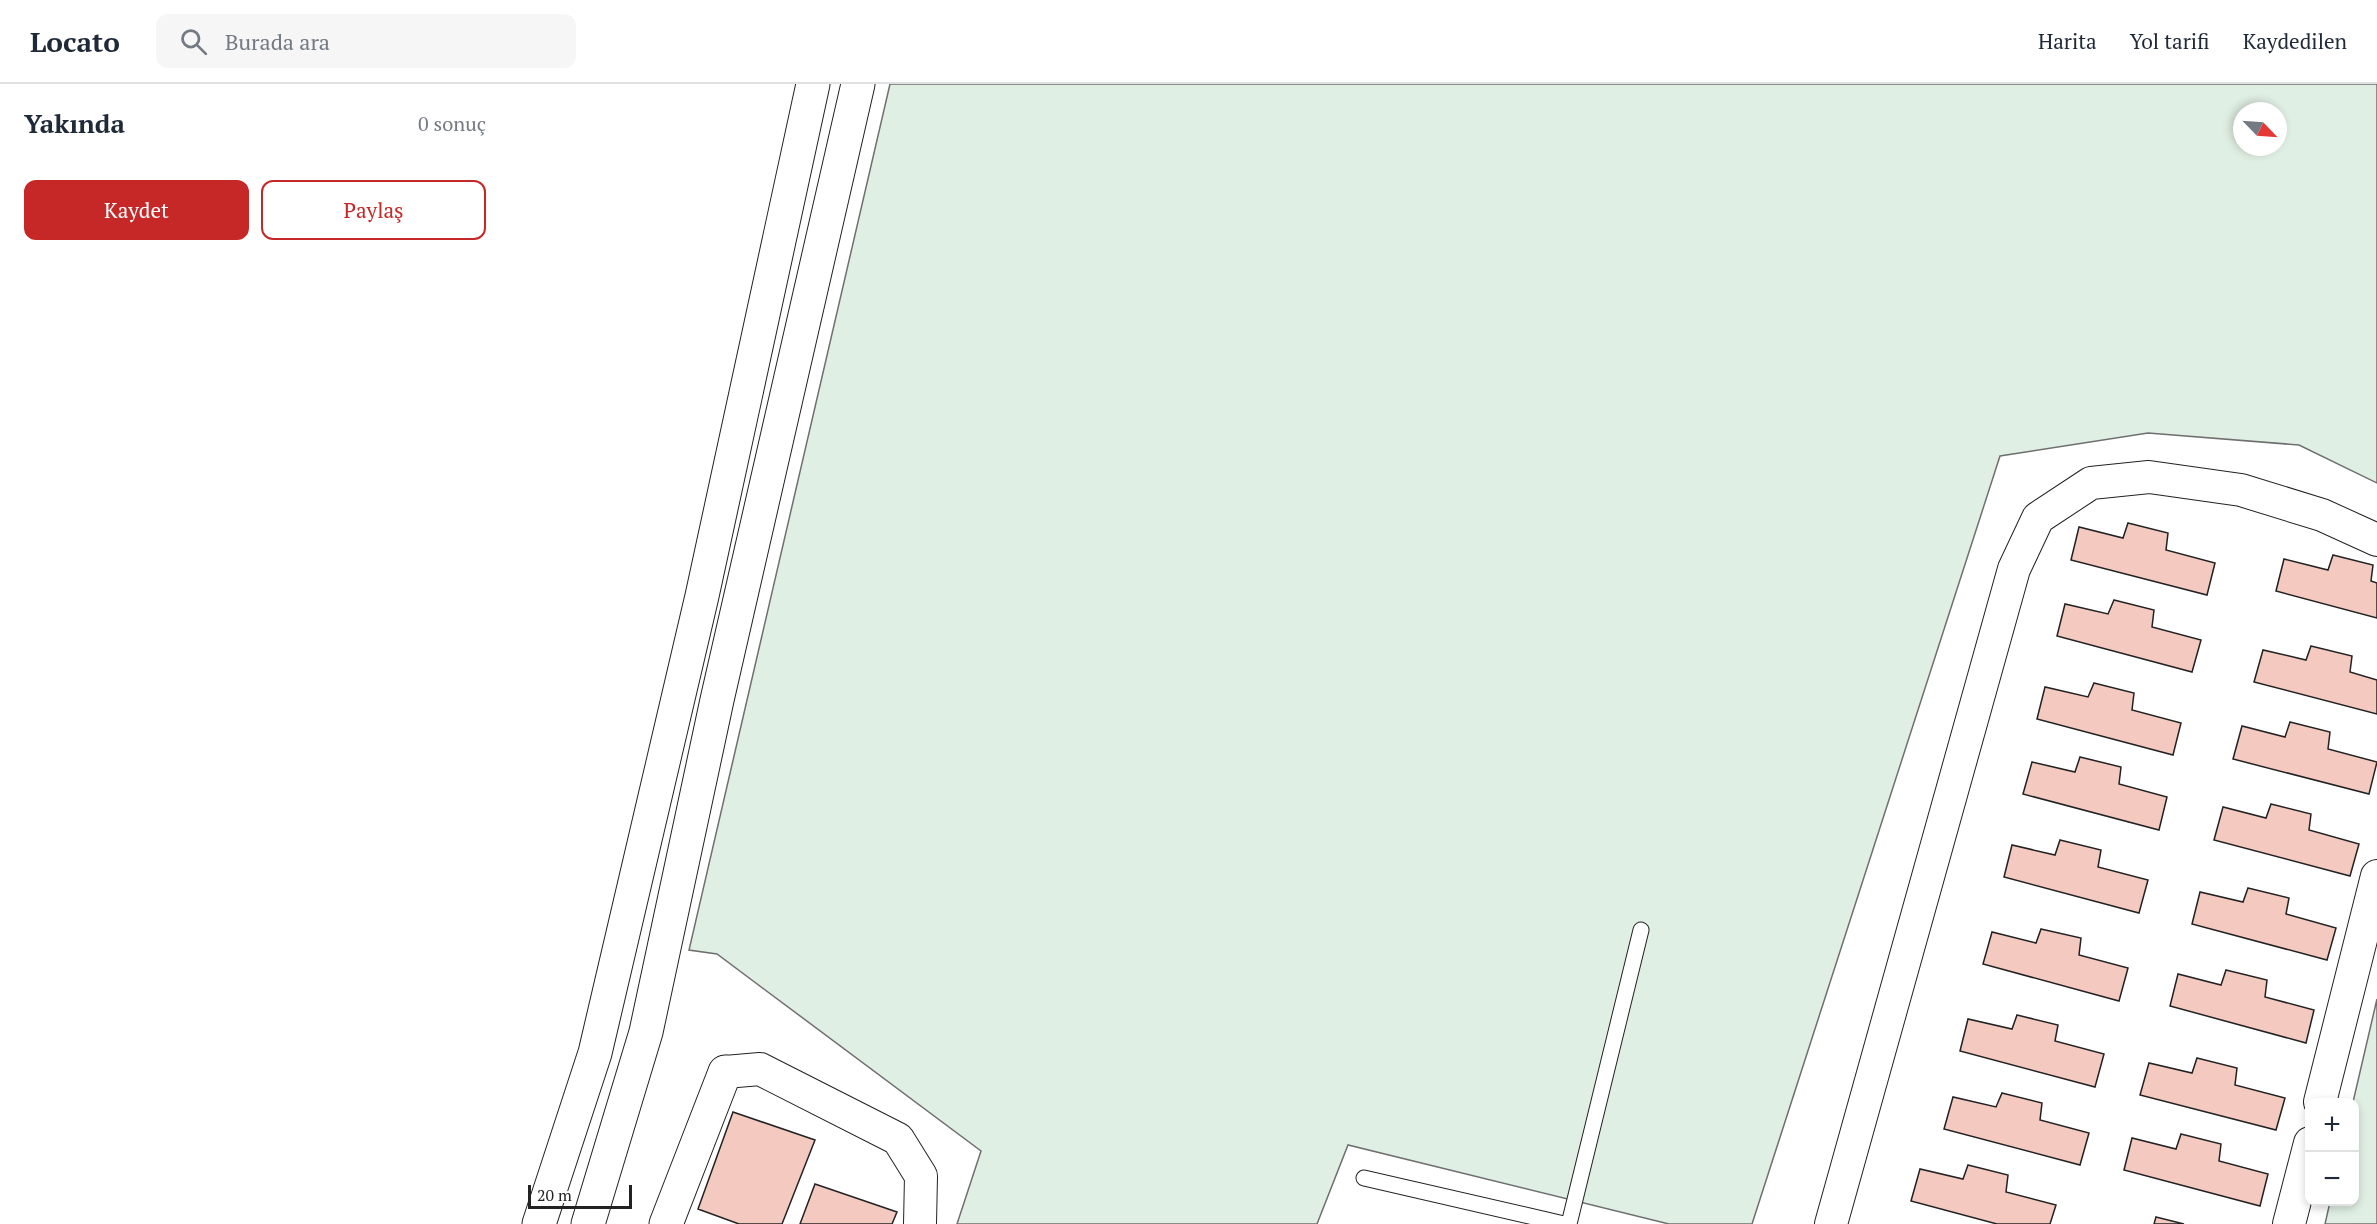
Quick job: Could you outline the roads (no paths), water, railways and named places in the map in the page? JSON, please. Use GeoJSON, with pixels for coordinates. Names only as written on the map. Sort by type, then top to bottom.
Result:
{"type":"FeatureCollection","features":[{"type":"Feature","properties":{"kind":"main road"},"geometry":{"type":"LineString","coordinates":[[539,1224],[595,1053],[702,596],[813,84]]}},
{"type":"Feature","properties":{"kind":"main road"},"geometry":{"type":"LineString","coordinates":[[588,1224],[646,1032],[717,700],[858,84]]}},
{"type":"Feature","properties":{"kind":"main road"},"geometry":{"type":"LineString","coordinates":[[666,1224],[725,1072]]}},
{"type":"Feature","properties":{"kind":"street"},"geometry":{"type":"LineString","coordinates":[[1831,1224],[2014,569],[2037,518],[2091,483],[2149,477],[2241,490],[2322,515],[2377,540]]}},
{"type":"Feature","properties":{"kind":"street"},"geometry":{"type":"LineString","coordinates":[[2321,1098],[2377,876]]}},
{"type":"Feature","properties":{"kind":"street"},"geometry":{"type":"LineString","coordinates":[[725,1072],[760,1069],[898,1139],[921,1176],[920,1224]]}},
{"type":"Feature","properties":{"kind":"street"},"geometry":{"type":"LineString","coordinates":[[2289,1224],[2308,1152]]}},
{"type":"Feature","properties":{"kind":"lane"},"geometry":{"type":"LineString","coordinates":[[1569,1224],[1641,930]]}},
{"type":"Feature","properties":{"kind":"lane"},"geometry":{"type":"LineString","coordinates":[[1364,1178],[1564,1224]]}}]}
